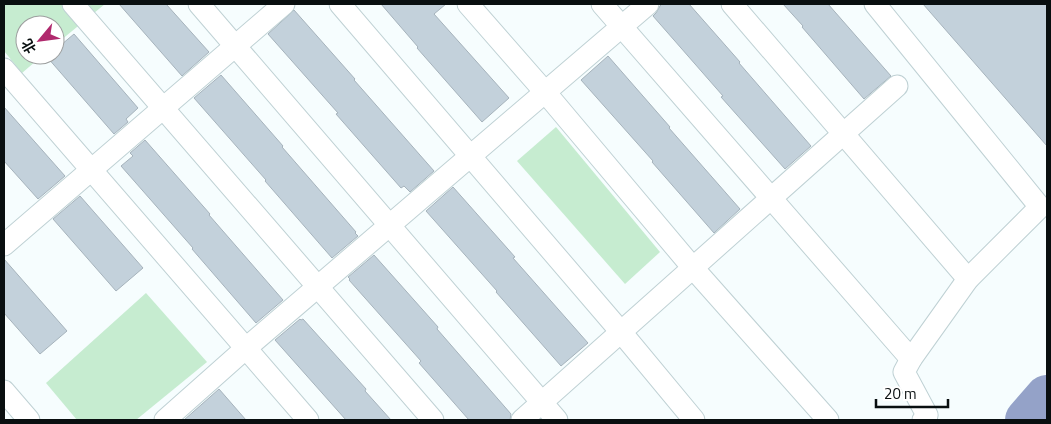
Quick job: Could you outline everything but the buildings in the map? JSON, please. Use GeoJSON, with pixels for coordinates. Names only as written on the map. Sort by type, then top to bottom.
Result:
{"type":"FeatureCollection","features":[{"type":"Feature","properties":{"kind":"street"},"geometry":{"type":"LineString","coordinates":[[73,4],[433,420]]}},
{"type":"Feature","properties":{"kind":"street"},"geometry":{"type":"LineString","coordinates":[[199,4],[556,420]]}},
{"type":"Feature","properties":{"kind":"street"},"geometry":{"type":"LineString","coordinates":[[4,245],[284,4]]}},
{"type":"Feature","properties":{"kind":"street"},"geometry":{"type":"LineString","coordinates":[[340,4],[694,420]]}},
{"type":"Feature","properties":{"kind":"street"},"geometry":{"type":"LineString","coordinates":[[468,4],[694,268],[828,420]]}},
{"type":"Feature","properties":{"kind":"street"},"geometry":{"type":"LineString","coordinates":[[602,4],[911,359]]}},
{"type":"Feature","properties":{"kind":"street"},"geometry":{"type":"LineString","coordinates":[[165,420],[245,348],[648,4]]}},
{"type":"Feature","properties":{"kind":"street"},"geometry":{"type":"LineString","coordinates":[[732,4],[968,279]]}},
{"type":"Feature","properties":{"kind":"street"},"geometry":{"type":"LineString","coordinates":[[875,4],[1040,207],[968,279],[911,359],[904,372],[927,415],[923,420]]}},
{"type":"Feature","properties":{"kind":"street"},"geometry":{"type":"LineString","coordinates":[[4,69],[308,420]]}},
{"type":"Feature","properties":{"kind":"street"},"geometry":{"type":"LineString","coordinates":[[522,420],[897,86]]}},
{"type":"Feature","properties":{"kind":"street"},"geometry":{"type":"LineString","coordinates":[[4,391],[29,420]]}},
{"type":"Feature","properties":{"kind":"green space"},"geometry":{"type":"Polygon","coordinates":[[[4,4],[105,4],[65,37],[65,15],[15,15],[15,64],[4,51],[4,4]]]}},
{"type":"Feature","properties":{"kind":"green space"},"geometry":{"type":"Polygon","coordinates":[[[15,65],[31,65],[22,73],[15,65]]]}},
{"type":"Feature","properties":{"kind":"green space"},"geometry":{"type":"Polygon","coordinates":[[[556,127],[660,252],[625,284],[517,161],[556,127]]]}},
{"type":"Feature","properties":{"kind":"green space"},"geometry":{"type":"Polygon","coordinates":[[[146,293],[207,362],[136,420],[77,420],[46,383],[146,293]]]}},
{"type":"Feature","properties":{"kind":"waterway"},"geometry":{"type":"LineString","coordinates":[[1027,420],[1047,397]]}}]}
